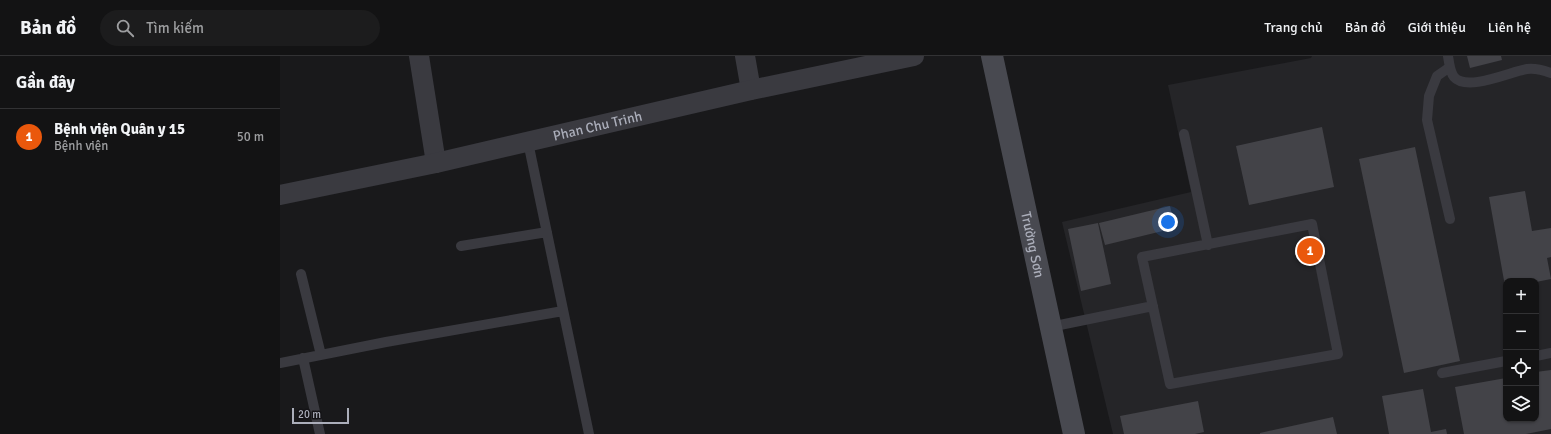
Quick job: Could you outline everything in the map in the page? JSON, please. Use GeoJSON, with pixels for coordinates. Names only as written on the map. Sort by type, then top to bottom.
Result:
{"type":"FeatureCollection","features":[{"type":"Feature","properties":{"kind":"street"},"geometry":{"type":"LineString","coordinates":[[419,56],[436,163]]}},
{"type":"Feature","properties":{"kind":"street"},"geometry":{"type":"LineString","coordinates":[[745,56],[752,90]]}},
{"type":"Feature","properties":{"kind":"street","name":"Phan Chu Trinh"},"geometry":{"type":"LineString","coordinates":[[280,195],[436,163],[752,90],[914,56]]}},
{"type":"Feature","properties":{"kind":"street","name":"Trường Sơn"},"geometry":{"type":"LineString","coordinates":[[992,56],[1074,434]]}},
{"type":"Feature","properties":{"kind":"lane"},"geometry":{"type":"LineString","coordinates":[[1448,56],[1450,67],[1454,76],[1461,82],[1473,83],[1527,69],[1539,69],[1551,73]]}},
{"type":"Feature","properties":{"kind":"lane"},"geometry":{"type":"LineString","coordinates":[[1450,67],[1437,76],[1429,96],[1427,120],[1450,220]]}},
{"type":"Feature","properties":{"kind":"lane"},"geometry":{"type":"LineString","coordinates":[[1184,134],[1208,245]]}},
{"type":"Feature","properties":{"kind":"lane"},"geometry":{"type":"LineString","coordinates":[[528,142],[589,434]]}},
{"type":"Feature","properties":{"kind":"lane"},"geometry":{"type":"LineString","coordinates":[[1312,224],[1338,354],[1170,384],[1153,306],[1142,257],[1312,224]]}},
{"type":"Feature","properties":{"kind":"lane"},"geometry":{"type":"LineString","coordinates":[[461,246],[547,232]]}},
{"type":"Feature","properties":{"kind":"lane"},"geometry":{"type":"LineString","coordinates":[[301,274],[321,355]]}},
{"type":"Feature","properties":{"kind":"lane"},"geometry":{"type":"LineString","coordinates":[[1050,327],[1153,306]]}},
{"type":"Feature","properties":{"kind":"lane"},"geometry":{"type":"LineString","coordinates":[[280,363],[386,342],[563,311]]}},
{"type":"Feature","properties":{"kind":"lane"},"geometry":{"type":"LineString","coordinates":[[1539,355],[1551,353]]}},
{"type":"Feature","properties":{"kind":"lane"},"geometry":{"type":"LineString","coordinates":[[303,358],[320,434]]}},
{"type":"Feature","properties":{"kind":"lane"},"geometry":{"type":"LineString","coordinates":[[1442,372],[1503,362]]}},
{"type":"Feature","properties":{"kind":"shaded area"},"geometry":{"type":"Polygon","coordinates":[[[1312,56],[1551,56],[1551,434],[1113,434],[1062,222],[1191,192],[1168,85],[1311,58],[1312,56]]]}},
{"type":"Feature","properties":{"kind":"building"},"geometry":{"type":"Polygon","coordinates":[[[1467,56],[1501,56],[1502,60],[1470,68],[1467,56]]]}},
{"type":"Feature","properties":{"kind":"building"},"geometry":{"type":"Polygon","coordinates":[[[1322,127],[1334,187],[1249,205],[1236,146],[1322,127]]]}},
{"type":"Feature","properties":{"kind":"building"},"geometry":{"type":"Polygon","coordinates":[[[1415,147],[1460,361],[1404,373],[1359,159],[1415,147]]]}},
{"type":"Feature","properties":{"kind":"building"},"geometry":{"type":"Polygon","coordinates":[[[1525,191],[1532,231],[1551,228],[1551,257],[1547,258],[1551,279],[1539,281],[1539,278],[1504,278],[1489,197],[1525,191]]]}},
{"type":"Feature","properties":{"kind":"building"},"geometry":{"type":"Polygon","coordinates":[[[1170,206],[1175,228],[1105,245],[1099,223],[1170,206]]]}},
{"type":"Feature","properties":{"kind":"building"},"geometry":{"type":"Polygon","coordinates":[[[1098,223],[1111,284],[1081,291],[1068,229],[1098,223]]]}},
{"type":"Feature","properties":{"kind":"building"},"geometry":{"type":"Polygon","coordinates":[[[1551,370],[1551,429],[1526,434],[1464,434],[1455,387],[1503,379],[1503,422],[1539,422],[1539,372],[1551,370]]]}},
{"type":"Feature","properties":{"kind":"building"},"geometry":{"type":"Polygon","coordinates":[[[1423,389],[1431,432],[1446,429],[1447,434],[1389,434],[1382,396],[1423,389]]]}},
{"type":"Feature","properties":{"kind":"building"},"geometry":{"type":"Polygon","coordinates":[[[1198,401],[1204,432],[1195,434],[1124,434],[1120,416],[1198,401]]]}},
{"type":"Feature","properties":{"kind":"building"},"geometry":{"type":"Polygon","coordinates":[[[1333,417],[1337,434],[1260,434],[1260,433],[1333,417]]]}},
{"type":"Feature","properties":{"kind":"place","name":"Bệnh viện Quân y 15"},"geometry":{"type":"Point","coordinates":[1310,251]}}]}
